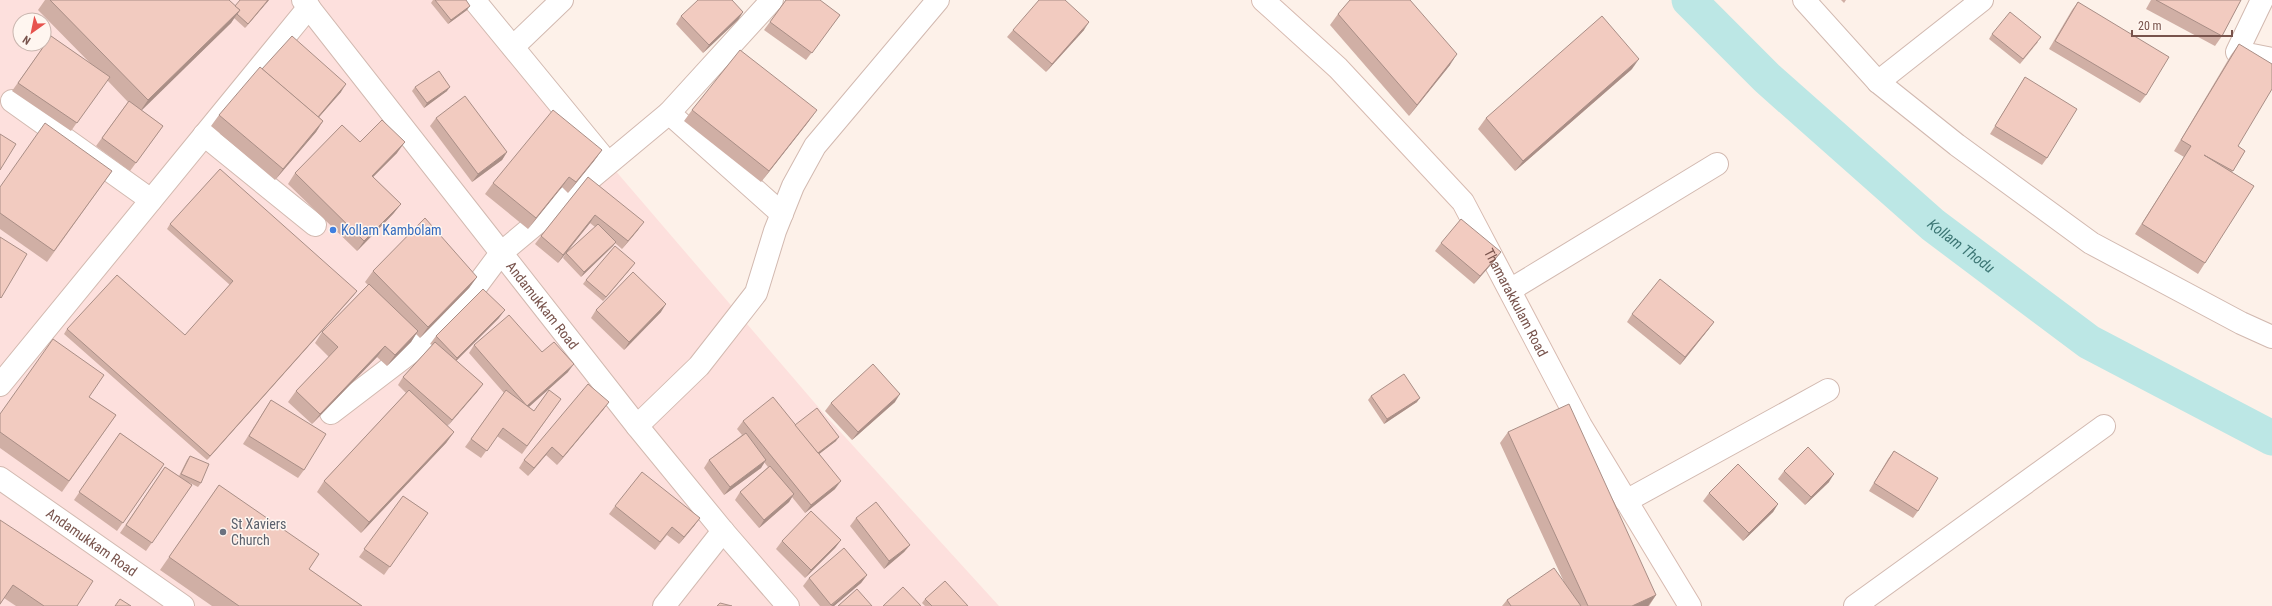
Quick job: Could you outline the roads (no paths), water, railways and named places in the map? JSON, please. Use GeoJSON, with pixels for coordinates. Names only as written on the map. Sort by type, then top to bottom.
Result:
{"type":"FeatureCollection","features":[{"type":"Feature","properties":{"kind":"street"},"geometry":{"type":"LineString","coordinates":[[474,0],[608,163]]}},
{"type":"Feature","properties":{"kind":"street"},"geometry":{"type":"LineString","coordinates":[[513,47],[562,0]]}},
{"type":"Feature","properties":{"kind":"street"},"geometry":{"type":"LineString","coordinates":[[331,414],[424,342],[463,304],[501,253],[669,113],[772,0]]}},
{"type":"Feature","properties":{"kind":"street"},"geometry":{"type":"LineString","coordinates":[[637,426],[699,366],[756,293],[782,214],[793,186],[814,146],[938,0]]}},
{"type":"Feature","properties":{"kind":"street","name":"Thamarakkulam Road"},"geometry":{"type":"LineString","coordinates":[[1263,0],[1338,68],[1463,202],[1581,426],[1690,606]]}},
{"type":"Feature","properties":{"kind":"street"},"geometry":{"type":"LineString","coordinates":[[1804,0],[1878,82],[1957,145],[2091,244],[2241,323],[2272,337]]}},
{"type":"Feature","properties":{"kind":"street"},"geometry":{"type":"LineString","coordinates":[[1878,82],[1982,0]]}},
{"type":"Feature","properties":{"kind":"street"},"geometry":{"type":"LineString","coordinates":[[2262,0],[2237,52],[2272,59]]}},
{"type":"Feature","properties":{"kind":"street"},"geometry":{"type":"LineString","coordinates":[[0,385],[204,135],[306,4]]}},
{"type":"Feature","properties":{"kind":"street","name":"Andamukkam Road"},"geometry":{"type":"LineString","coordinates":[[306,4],[637,426],[723,531],[788,606]]}},
{"type":"Feature","properties":{"kind":"street"},"geometry":{"type":"LineString","coordinates":[[12,102],[151,200]]}},
{"type":"Feature","properties":{"kind":"street"},"geometry":{"type":"LineString","coordinates":[[669,113],[782,214]]}},
{"type":"Feature","properties":{"kind":"street"},"geometry":{"type":"LineString","coordinates":[[204,135],[315,224]]}},
{"type":"Feature","properties":{"kind":"street"},"geometry":{"type":"LineString","coordinates":[[1510,290],[1717,164]]}},
{"type":"Feature","properties":{"kind":"street"},"geometry":{"type":"LineString","coordinates":[[1626,501],[1828,390]]}},
{"type":"Feature","properties":{"kind":"street"},"geometry":{"type":"LineString","coordinates":[[1855,606],[2104,426]]}},
{"type":"Feature","properties":{"kind":"street","name":"Andamukkam Road"},"geometry":{"type":"LineString","coordinates":[[0,478],[183,606]]}},
{"type":"Feature","properties":{"kind":"street"},"geometry":{"type":"LineString","coordinates":[[664,606],[723,531]]}},
{"type":"Feature","properties":{"kind":"waterway","name":"Kollam Thodu"},"geometry":{"type":"LineString","coordinates":[[1689,0],[1767,78],[1933,225],[2089,342],[2272,438]]}},
{"type":"Feature","properties":{"kind":"place","name":"Kollam Kambolam"},"geometry":{"type":"Point","coordinates":[333,230]}},
{"type":"Feature","properties":{"kind":"place","name":"St Xaviers Church"},"geometry":{"type":"Point","coordinates":[223,532]}}]}
